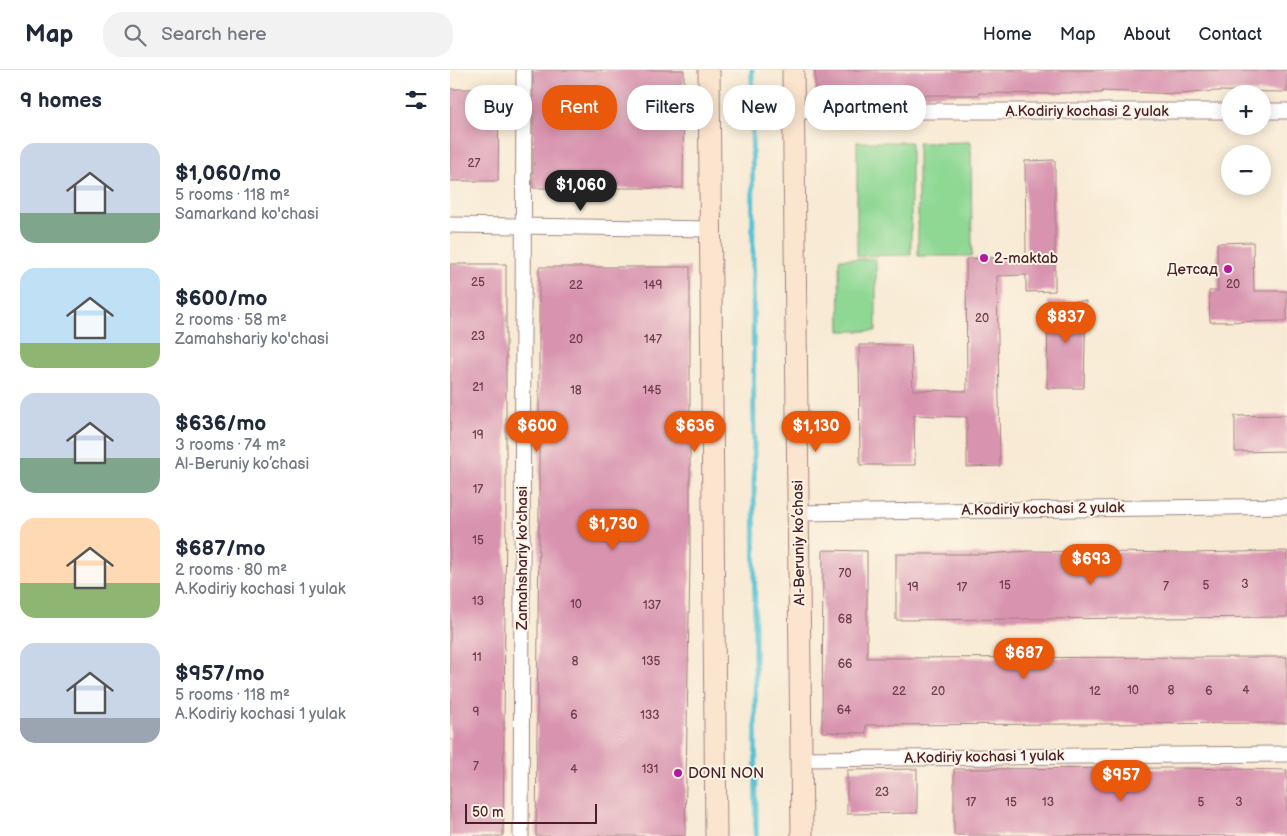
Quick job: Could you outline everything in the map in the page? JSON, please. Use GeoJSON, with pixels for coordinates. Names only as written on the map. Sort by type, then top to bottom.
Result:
{"type":"FeatureCollection","features":[{"type":"Feature","properties":{"kind":"main road"},"geometry":{"type":"LineString","coordinates":[[709,70],[716,836]]}},
{"type":"Feature","properties":{"kind":"main road","name":"Al-Beruniy ko’chasi"},"geometry":{"type":"LineString","coordinates":[[793,70],[793,85]]}},
{"type":"Feature","properties":{"kind":"main road","name":"Al-Beruniy ko’chasi"},"geometry":{"type":"LineString","coordinates":[[794,130],[802,836]]}},
{"type":"Feature","properties":{"kind":"street","name":"Zamahshariy ko'chasi"},"geometry":{"type":"LineString","coordinates":[[521,836],[524,70]]}},
{"type":"Feature","properties":{"kind":"street","name":"A.Kodiriy kochasi 2 yulak"},"geometry":{"type":"LineString","coordinates":[[795,111],[1221,111]]}},
{"type":"Feature","properties":{"kind":"street"},"geometry":{"type":"LineString","coordinates":[[1271,111],[1287,111]]}},
{"type":"Feature","properties":{"kind":"street"},"geometry":{"type":"LineString","coordinates":[[450,225],[711,229]]}},
{"type":"Feature","properties":{"kind":"street","name":"A.Kodiriy kochasi 2 yulak"},"geometry":{"type":"LineString","coordinates":[[798,513],[1287,506]]}},
{"type":"Feature","properties":{"kind":"street","name":"A.Kodiriy kochasi 1 yulak"},"geometry":{"type":"LineString","coordinates":[[801,759],[1287,754]]}},
{"type":"Feature","properties":{"kind":"green space"},"geometry":{"type":"Polygon","coordinates":[[[857,142],[911,142],[911,255],[857,256],[857,142]]]}},
{"type":"Feature","properties":{"kind":"green space"},"geometry":{"type":"Polygon","coordinates":[[[971,142],[972,256],[918,256],[918,143],[971,142]]]}},
{"type":"Feature","properties":{"kind":"green space"},"geometry":{"type":"Polygon","coordinates":[[[839,259],[876,259],[876,331],[840,331],[839,259]]]}},
{"type":"Feature","properties":{"kind":"building"},"geometry":{"type":"Polygon","coordinates":[[[533,70],[684,70],[684,85],[627,85],[627,130],[683,130],[683,188],[533,188],[533,70]]]}},
{"type":"Feature","properties":{"kind":"building"},"geometry":{"type":"Polygon","coordinates":[[[815,70],[1287,70],[1287,92],[1271,92],[1271,85],[1221,85],[1221,91],[1179,94],[1102,91],[1102,93],[1059,94],[979,93],[979,95],[926,95],[926,85],[815,85],[815,70]]]}},
{"type":"Feature","properties":{"kind":"building"},"geometry":{"type":"Polygon","coordinates":[[[450,89],[465,89],[465,130],[499,130],[498,181],[450,181],[450,89]]]}},
{"type":"Feature","properties":{"kind":"building"},"geometry":{"type":"Polygon","coordinates":[[[1055,160],[1055,291],[1026,292],[1026,275],[997,276],[1000,466],[967,467],[967,417],[914,415],[915,465],[860,465],[859,345],[911,345],[913,390],[967,391],[966,259],[1026,256],[1025,161],[1055,160]]]}},
{"type":"Feature","properties":{"kind":"building"},"geometry":{"type":"Polygon","coordinates":[[[1253,242],[1254,291],[1287,291],[1287,321],[1210,322],[1209,291],[1218,291],[1217,243],[1253,242]]]}},
{"type":"Feature","properties":{"kind":"building"},"geometry":{"type":"Polygon","coordinates":[[[450,264],[506,264],[503,836],[450,836],[450,264]]]}},
{"type":"Feature","properties":{"kind":"building"},"geometry":{"type":"Polygon","coordinates":[[[539,267],[690,267],[690,562],[685,836],[536,836],[539,267]]]}},
{"type":"Feature","properties":{"kind":"building"},"geometry":{"type":"Polygon","coordinates":[[[1048,301],[1086,301],[1084,388],[1047,388],[1048,301]]]}},
{"type":"Feature","properties":{"kind":"building"},"geometry":{"type":"Polygon","coordinates":[[[1287,415],[1287,451],[1235,452],[1235,416],[1287,415]]]}},
{"type":"Feature","properties":{"kind":"building"},"geometry":{"type":"Polygon","coordinates":[[[823,550],[867,551],[867,658],[1287,657],[1287,723],[866,725],[866,733],[822,732],[823,550]]]}},
{"type":"Feature","properties":{"kind":"building"},"geometry":{"type":"Polygon","coordinates":[[[1028,551],[1188,553],[1287,551],[1287,617],[896,620],[896,554],[987,554],[1028,551]]]}},
{"type":"Feature","properties":{"kind":"building"},"geometry":{"type":"Polygon","coordinates":[[[1181,768],[1287,770],[1287,836],[954,835],[954,769],[1181,768]]]}},
{"type":"Feature","properties":{"kind":"building"},"geometry":{"type":"Polygon","coordinates":[[[917,769],[917,813],[847,814],[847,770],[917,769]]]}},
{"type":"Feature","properties":{"kind":"waterway"},"geometry":{"type":"LineString","coordinates":[[752,70],[756,836]]}},
{"type":"Feature","properties":{"kind":"place","name":"2-maktab"},"geometry":{"type":"Point","coordinates":[984,258]}},
{"type":"Feature","properties":{"kind":"place","name":"Детсад"},"geometry":{"type":"Point","coordinates":[1228,269]}},
{"type":"Feature","properties":{"kind":"place","name":"DONI NON"},"geometry":{"type":"Point","coordinates":[678,773]}}]}
